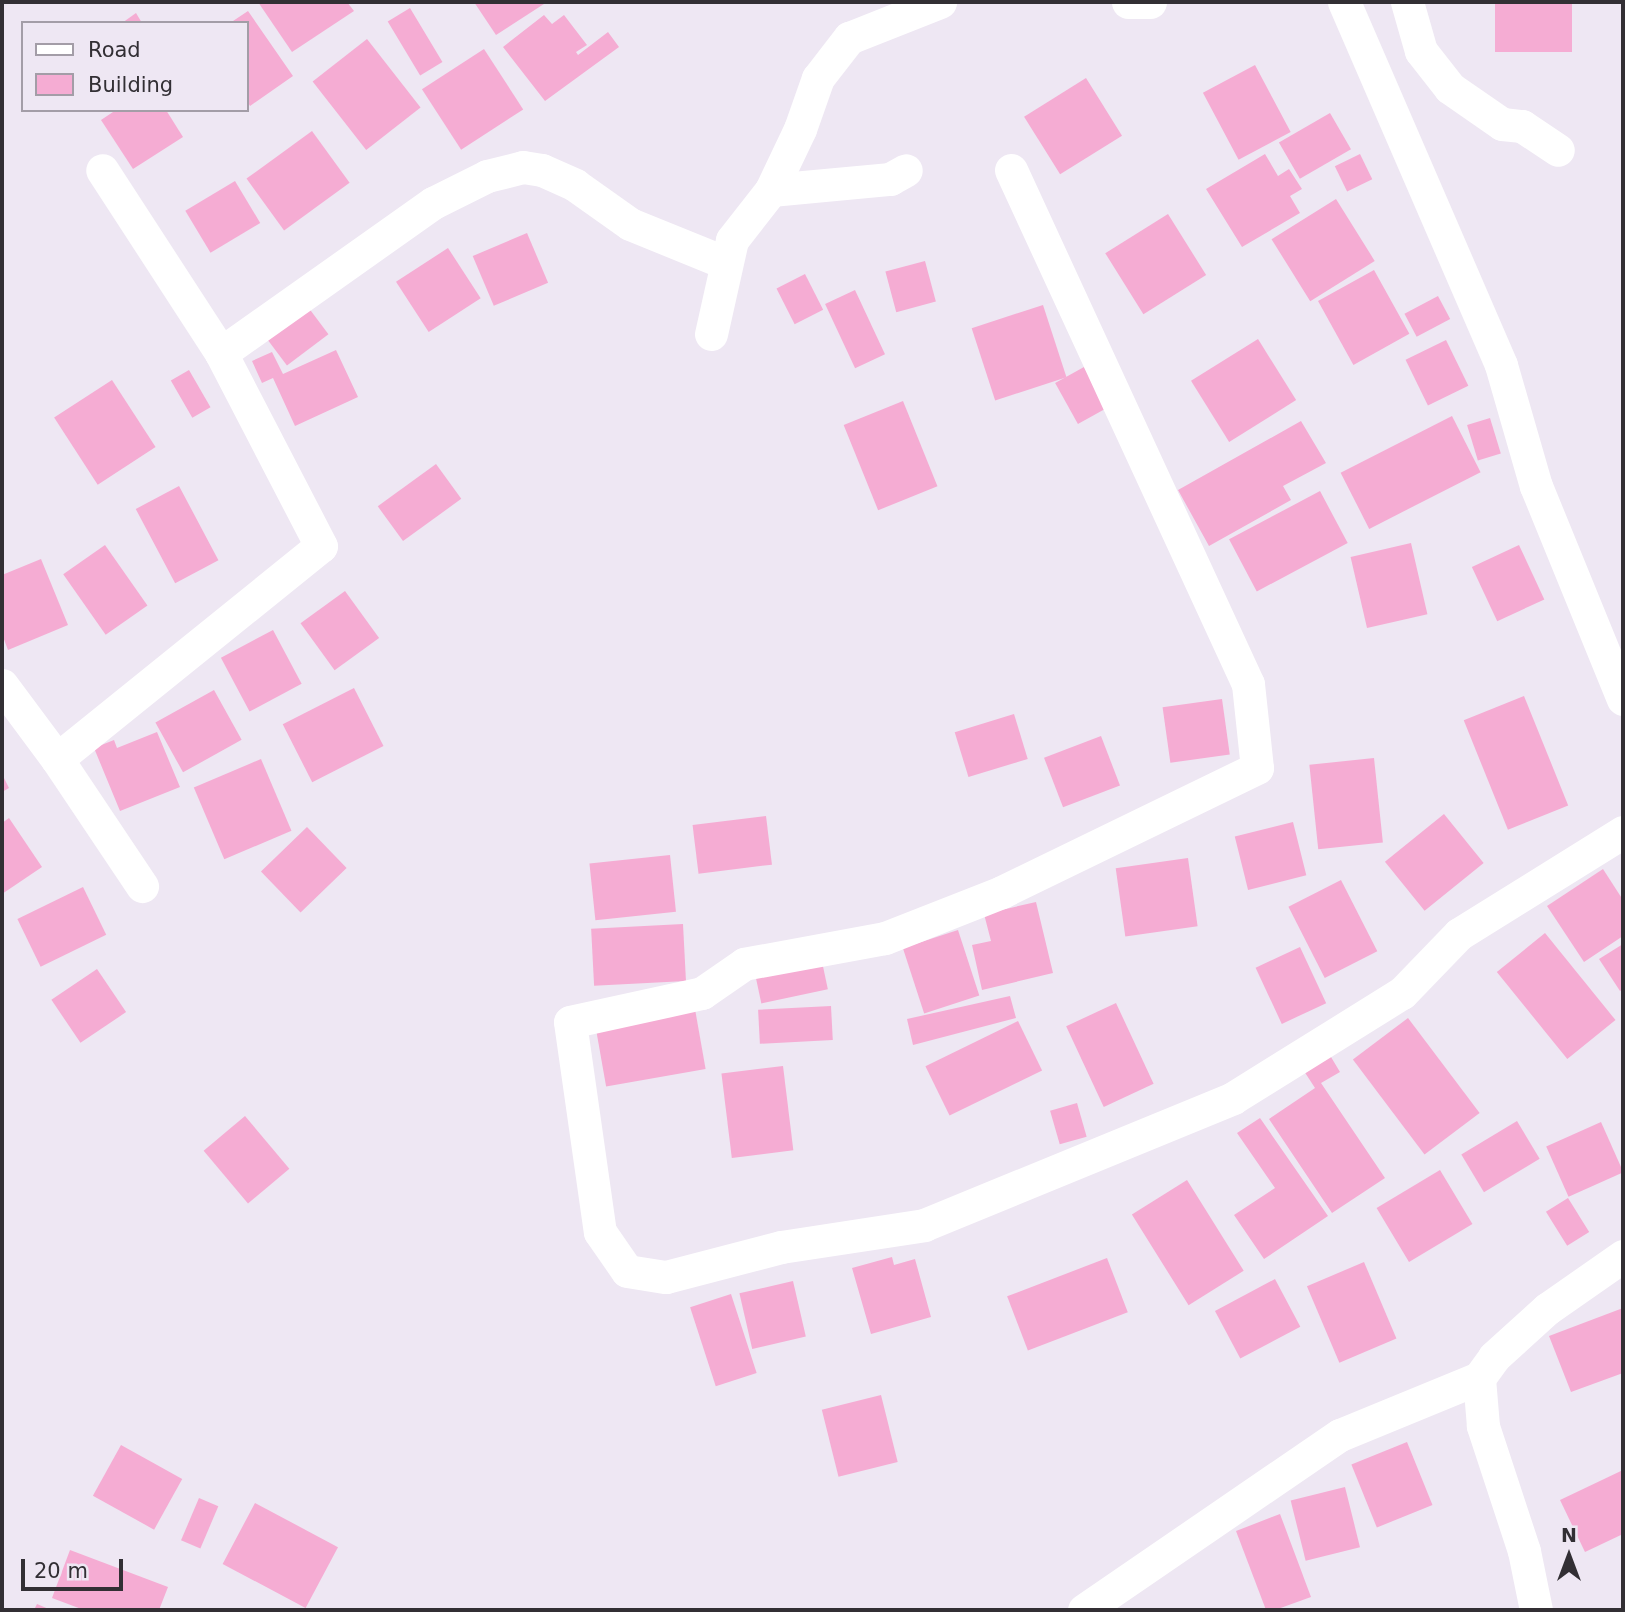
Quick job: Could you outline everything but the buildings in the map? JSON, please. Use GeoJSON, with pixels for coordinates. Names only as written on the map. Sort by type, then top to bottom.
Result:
{"type":"FeatureCollection","features":[{"type":"Feature","properties":{"kind":"street"},"geometry":{"type":"LineString","coordinates":[[711,334],[732,240],[771,190],[800,129],[818,78],[849,38],[940,2]]}},
{"type":"Feature","properties":{"kind":"street"},"geometry":{"type":"LineString","coordinates":[[1128,2],[1150,2]]}},
{"type":"Feature","properties":{"kind":"street"},"geometry":{"type":"LineString","coordinates":[[1344,2],[1501,365],[1536,486],[1623,699]]}},
{"type":"Feature","properties":{"kind":"street"},"geometry":{"type":"LineString","coordinates":[[1407,2],[1421,51],[1450,88],[1502,124],[1522,126],[1558,150]]}},
{"type":"Feature","properties":{"kind":"street"},"geometry":{"type":"LineString","coordinates":[[221,353],[433,203],[487,176],[523,167],[542,170],[575,185],[630,224],[726,263]]}},
{"type":"Feature","properties":{"kind":"street"},"geometry":{"type":"LineString","coordinates":[[57,760],[321,546],[221,353],[102,170]]}},
{"type":"Feature","properties":{"kind":"street"},"geometry":{"type":"LineString","coordinates":[[771,190],[890,179],[906,170]]}},
{"type":"Feature","properties":{"kind":"street"},"geometry":{"type":"LineString","coordinates":[[1011,170],[1248,684],[1257,768],[1002,892],[885,938],[744,964],[702,993],[570,1022],[600,1232],[627,1271],[666,1277],[781,1247],[924,1225],[1233,1098],[1402,993],[1459,934],[1623,832]]}},
{"type":"Feature","properties":{"kind":"street"},"geometry":{"type":"LineString","coordinates":[[2,685],[57,760],[142,886]]}},
{"type":"Feature","properties":{"kind":"street"},"geometry":{"type":"LineString","coordinates":[[1084,1610],[1340,1435],[1479,1378],[1494,1357],[1547,1309],[1623,1256]]}},
{"type":"Feature","properties":{"kind":"street"},"geometry":{"type":"LineString","coordinates":[[1479,1378],[1483,1426],[1524,1551],[1536,1610]]}}]}
